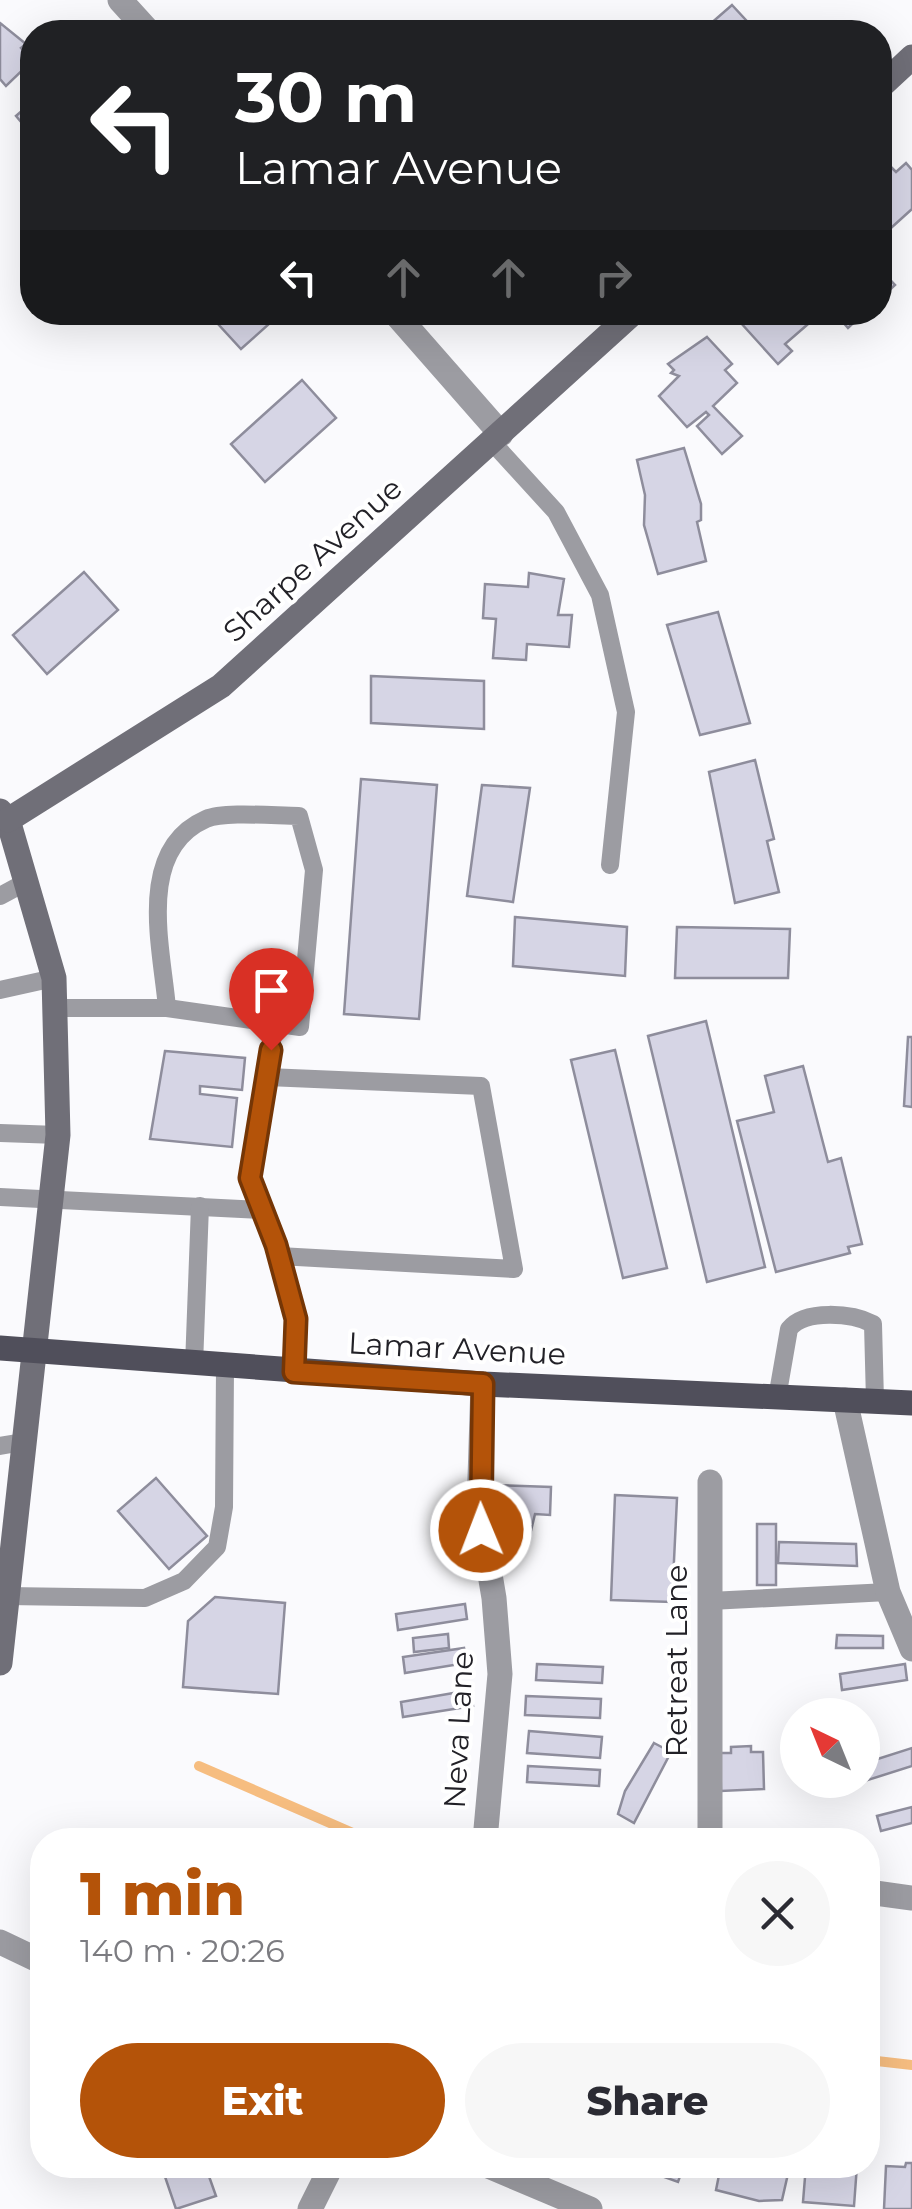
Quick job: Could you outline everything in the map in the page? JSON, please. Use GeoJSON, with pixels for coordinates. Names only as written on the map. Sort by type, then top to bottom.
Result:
{"type":"FeatureCollection","features":[{"type":"Feature","properties":{"kind":"main road"},"geometry":{"type":"LineString","coordinates":[[892,75],[912,57]]}},
{"type":"Feature","properties":{"kind":"main road","name":"Sharpe Avenue"},"geometry":{"type":"LineString","coordinates":[[4,815],[221,686],[620,325]]}},
{"type":"Feature","properties":{"kind":"main road"},"geometry":{"type":"LineString","coordinates":[[0,1663],[7,1596],[11,1444],[32,1352],[58,1135],[54,978],[4,815]]}},
{"type":"Feature","properties":{"kind":"main road","name":"Lamar Avenue"},"geometry":{"type":"LineString","coordinates":[[0,1348],[194,1366],[483,1384],[912,1402]]}},
{"type":"Feature","properties":{"kind":"street"},"geometry":{"type":"LineString","coordinates":[[120,0],[138,20]]}},
{"type":"Feature","properties":{"kind":"street"},"geometry":{"type":"LineString","coordinates":[[405,325],[497,438]]}},
{"type":"Feature","properties":{"kind":"street","name":"Neva Lane"},"geometry":{"type":"LineString","coordinates":[[483,1384],[479,1509],[494,1598],[500,1674],[486,1828]]}},
{"type":"Feature","properties":{"kind":"street"},"geometry":{"type":"LineString","coordinates":[[845,1400],[888,1592],[912,1649]]}},
{"type":"Feature","properties":{"kind":"street","name":"Retreat Lane"},"geometry":{"type":"LineString","coordinates":[[710,1482],[710,1828]]}},
{"type":"Feature","properties":{"kind":"street"},"geometry":{"type":"LineString","coordinates":[[880,1894],[912,1898]]}},
{"type":"Feature","properties":{"kind":"street"},"geometry":{"type":"LineString","coordinates":[[0,1942],[30,1956]]}},
{"type":"Feature","properties":{"kind":"street"},"geometry":{"type":"LineString","coordinates":[[310,2209],[326,2178]]}},
{"type":"Feature","properties":{"kind":"street"},"geometry":{"type":"LineString","coordinates":[[517,2178],[590,2209]]}},
{"type":"Feature","properties":{"kind":"lane"},"geometry":{"type":"LineString","coordinates":[[497,438],[556,512],[600,594],[626,712],[610,866]]}},
{"type":"Feature","properties":{"kind":"lane"},"geometry":{"type":"LineString","coordinates":[[57,1008],[167,1008],[300,1027],[314,870],[298,816],[208,818],[178,839],[160,872],[158,909],[167,1008]]}},
{"type":"Feature","properties":{"kind":"lane"},"geometry":{"type":"LineString","coordinates":[[0,896],[26,882]]}},
{"type":"Feature","properties":{"kind":"lane"},"geometry":{"type":"LineString","coordinates":[[0,990],[54,978]]}},
{"type":"Feature","properties":{"kind":"lane"},"geometry":{"type":"LineString","coordinates":[[276,1023],[250,1178],[296,1319],[294,1372]]}},
{"type":"Feature","properties":{"kind":"lane"},"geometry":{"type":"LineString","coordinates":[[267,1077],[482,1086],[514,1268],[278,1256]]}},
{"type":"Feature","properties":{"kind":"lane"},"geometry":{"type":"LineString","coordinates":[[0,1132],[58,1135]]}},
{"type":"Feature","properties":{"kind":"lane"},"geometry":{"type":"LineString","coordinates":[[0,1197],[260,1210]]}},
{"type":"Feature","properties":{"kind":"lane"},"geometry":{"type":"LineString","coordinates":[[194,1366],[200,1206]]}},
{"type":"Feature","properties":{"kind":"lane"},"geometry":{"type":"LineString","coordinates":[[777,1398],[789,1329],[808,1316],[864,1319],[873,1324],[875,1401]]}},
{"type":"Feature","properties":{"kind":"lane"},"geometry":{"type":"LineString","coordinates":[[7,1596],[145,1598],[184,1582],[216,1547],[224,1507],[225,1368]]}},
{"type":"Feature","properties":{"kind":"lane"},"geometry":{"type":"LineString","coordinates":[[710,1601],[888,1592]]}},
{"type":"Feature","properties":{"kind":"building"},"geometry":{"type":"Polygon","coordinates":[[[732,5],[746,20],[715,20],[732,5]]]}},
{"type":"Feature","properties":{"kind":"building"},"geometry":{"type":"Polygon","coordinates":[[[0,23],[20,39],[20,73],[6,86],[0,79],[0,23]]]}},
{"type":"Feature","properties":{"kind":"building"},"geometry":{"type":"Polygon","coordinates":[[[906,163],[912,170],[912,209],[892,227],[892,168],[896,172],[906,163]]]}},
{"type":"Feature","properties":{"kind":"building"},"geometry":{"type":"Polygon","coordinates":[[[219,325],[268,325],[241,349],[219,325]]]}},
{"type":"Feature","properties":{"kind":"building"},"geometry":{"type":"Polygon","coordinates":[[[743,325],[807,325],[785,344],[792,351],[778,364],[743,325]]]}},
{"type":"Feature","properties":{"kind":"building"},"geometry":{"type":"Polygon","coordinates":[[[707,337],[732,364],[725,370],[737,383],[713,406],[742,436],[722,454],[697,426],[709,415],[706,412],[687,427],[659,396],[679,376],[671,373],[674,370],[668,364],[707,337]]]}},
{"type":"Feature","properties":{"kind":"building"},"geometry":{"type":"Polygon","coordinates":[[[302,380],[336,418],[265,482],[231,444],[302,380]]]}},
{"type":"Feature","properties":{"kind":"building"},"geometry":{"type":"Polygon","coordinates":[[[684,448],[701,504],[701,520],[697,522],[706,561],[658,574],[644,525],[645,495],[637,460],[684,448]]]}},
{"type":"Feature","properties":{"kind":"building"},"geometry":{"type":"Polygon","coordinates":[[[84,572],[118,610],[47,674],[13,635],[84,572]]]}},
{"type":"Feature","properties":{"kind":"building"},"geometry":{"type":"Polygon","coordinates":[[[529,573],[564,579],[558,615],[572,615],[569,647],[527,644],[526,660],[493,658],[496,619],[483,618],[485,584],[528,587],[529,573]]]}},
{"type":"Feature","properties":{"kind":"building"},"geometry":{"type":"Polygon","coordinates":[[[718,612],[750,723],[700,735],[667,625],[718,612]]]}},
{"type":"Feature","properties":{"kind":"building"},"geometry":{"type":"Polygon","coordinates":[[[371,676],[484,681],[484,729],[371,723],[371,676]]]}},
{"type":"Feature","properties":{"kind":"building"},"geometry":{"type":"Polygon","coordinates":[[[755,760],[774,839],[767,841],[779,892],[735,903],[709,772],[755,760]]]}},
{"type":"Feature","properties":{"kind":"building"},"geometry":{"type":"Polygon","coordinates":[[[361,779],[437,785],[419,1019],[344,1014],[361,779]]]}},
{"type":"Feature","properties":{"kind":"building"},"geometry":{"type":"Polygon","coordinates":[[[482,785],[530,788],[513,902],[467,896],[482,785]]]}},
{"type":"Feature","properties":{"kind":"building"},"geometry":{"type":"Polygon","coordinates":[[[515,917],[627,927],[625,976],[513,966],[515,917]]]}},
{"type":"Feature","properties":{"kind":"building"},"geometry":{"type":"Polygon","coordinates":[[[677,927],[790,929],[788,978],[675,978],[677,927]]]}},
{"type":"Feature","properties":{"kind":"building"},"geometry":{"type":"Polygon","coordinates":[[[706,1021],[765,1267],[707,1282],[648,1036],[706,1021]]]}},
{"type":"Feature","properties":{"kind":"building"},"geometry":{"type":"Polygon","coordinates":[[[908,1037],[912,1037],[912,1107],[904,1106],[908,1037]]]}},
{"type":"Feature","properties":{"kind":"building"},"geometry":{"type":"Polygon","coordinates":[[[615,1050],[667,1268],[623,1278],[571,1060],[615,1050]]]}},
{"type":"Feature","properties":{"kind":"building"},"geometry":{"type":"Polygon","coordinates":[[[165,1051],[245,1058],[242,1090],[200,1086],[200,1094],[237,1098],[232,1147],[150,1139],[165,1051]]]}},
{"type":"Feature","properties":{"kind":"building"},"geometry":{"type":"Polygon","coordinates":[[[803,1066],[828,1162],[841,1158],[862,1244],[848,1247],[850,1253],[776,1272],[737,1121],[774,1112],[765,1076],[803,1066]]]}},
{"type":"Feature","properties":{"kind":"building"},"geometry":{"type":"Polygon","coordinates":[[[156,1478],[207,1536],[169,1569],[118,1511],[156,1478]]]}},
{"type":"Feature","properties":{"kind":"building"},"geometry":{"type":"Polygon","coordinates":[[[496,1485],[551,1487],[550,1515],[535,1514],[529,1539],[494,1537],[496,1485]]]}},
{"type":"Feature","properties":{"kind":"building"},"geometry":{"type":"Polygon","coordinates":[[[615,1495],[677,1498],[672,1602],[611,1600],[615,1495]]]}},
{"type":"Feature","properties":{"kind":"building"},"geometry":{"type":"Polygon","coordinates":[[[757,1524],[776,1524],[776,1585],[757,1585],[757,1524]]]}},
{"type":"Feature","properties":{"kind":"building"},"geometry":{"type":"Polygon","coordinates":[[[779,1542],[856,1544],[857,1566],[778,1563],[779,1542]]]}},
{"type":"Feature","properties":{"kind":"building"},"geometry":{"type":"Polygon","coordinates":[[[215,1597],[285,1603],[278,1694],[183,1687],[188,1621],[215,1597]]]}},
{"type":"Feature","properties":{"kind":"building"},"geometry":{"type":"Polygon","coordinates":[[[465,1604],[467,1619],[398,1630],[396,1614],[465,1604]]]}},
{"type":"Feature","properties":{"kind":"building"},"geometry":{"type":"Polygon","coordinates":[[[448,1634],[449,1648],[414,1652],[413,1638],[448,1634]]]}},
{"type":"Feature","properties":{"kind":"building"},"geometry":{"type":"Polygon","coordinates":[[[837,1635],[883,1636],[883,1648],[836,1648],[837,1635]]]}},
{"type":"Feature","properties":{"kind":"building"},"geometry":{"type":"Polygon","coordinates":[[[464,1648],[466,1663],[405,1673],[403,1657],[464,1648]]]}},
{"type":"Feature","properties":{"kind":"building"},"geometry":{"type":"Polygon","coordinates":[[[537,1664],[603,1667],[602,1683],[536,1680],[537,1664]]]}},
{"type":"Feature","properties":{"kind":"building"},"geometry":{"type":"Polygon","coordinates":[[[905,1664],[907,1680],[842,1690],[840,1674],[905,1664]]]}},
{"type":"Feature","properties":{"kind":"building"},"geometry":{"type":"Polygon","coordinates":[[[471,1690],[473,1706],[403,1717],[401,1702],[471,1690]]]}},
{"type":"Feature","properties":{"kind":"building"},"geometry":{"type":"Polygon","coordinates":[[[526,1696],[601,1699],[600,1718],[525,1715],[526,1696]]]}},
{"type":"Feature","properties":{"kind":"building"},"geometry":{"type":"Polygon","coordinates":[[[529,1731],[602,1737],[600,1758],[527,1753],[529,1731]]]}},
{"type":"Feature","properties":{"kind":"building"},"geometry":{"type":"Polygon","coordinates":[[[654,1743],[671,1752],[634,1823],[618,1814],[625,1791],[654,1743]]]}},
{"type":"Feature","properties":{"kind":"building"},"geometry":{"type":"Polygon","coordinates":[[[751,1746],[751,1752],[763,1752],[764,1789],[721,1791],[720,1753],[731,1753],[731,1747],[751,1746]]]}},
{"type":"Feature","properties":{"kind":"building"},"geometry":{"type":"Polygon","coordinates":[[[912,1748],[912,1766],[880,1776],[880,1758],[912,1748]]]}},
{"type":"Feature","properties":{"kind":"building"},"geometry":{"type":"Polygon","coordinates":[[[528,1766],[600,1770],[599,1786],[527,1782],[528,1766]]]}},
{"type":"Feature","properties":{"kind":"building"},"geometry":{"type":"Polygon","coordinates":[[[912,1807],[912,1823],[881,1831],[877,1816],[912,1807]]]}},
{"type":"Feature","properties":{"kind":"building"},"geometry":{"type":"Polygon","coordinates":[[[912,2163],[912,2209],[884,2209],[886,2166],[905,2167],[912,2163]]]}},
{"type":"Feature","properties":{"kind":"building"},"geometry":{"type":"Polygon","coordinates":[[[165,2178],[210,2178],[216,2196],[176,2209],[165,2178]]]}},
{"type":"Feature","properties":{"kind":"building"},"geometry":{"type":"Polygon","coordinates":[[[718,2178],[787,2178],[782,2200],[759,2201],[716,2190],[718,2178]]]}},
{"type":"Feature","properties":{"kind":"building"},"geometry":{"type":"Polygon","coordinates":[[[805,2178],[856,2178],[854,2206],[803,2202],[805,2178]]]}},
{"type":"Feature","properties":{"kind":"waterway"},"geometry":{"type":"LineString","coordinates":[[199,1766],[341,1828]]}},
{"type":"Feature","properties":{"kind":"waterway"},"geometry":{"type":"LineString","coordinates":[[880,2061],[912,2065]]}},
{"type":"Feature","properties":{"kind":"route"},"geometry":{"type":"LineString","coordinates":[[271,1050],[250,1178],[276,1245],[296,1319],[294,1372],[483,1384],[481,1530]]}}]}
